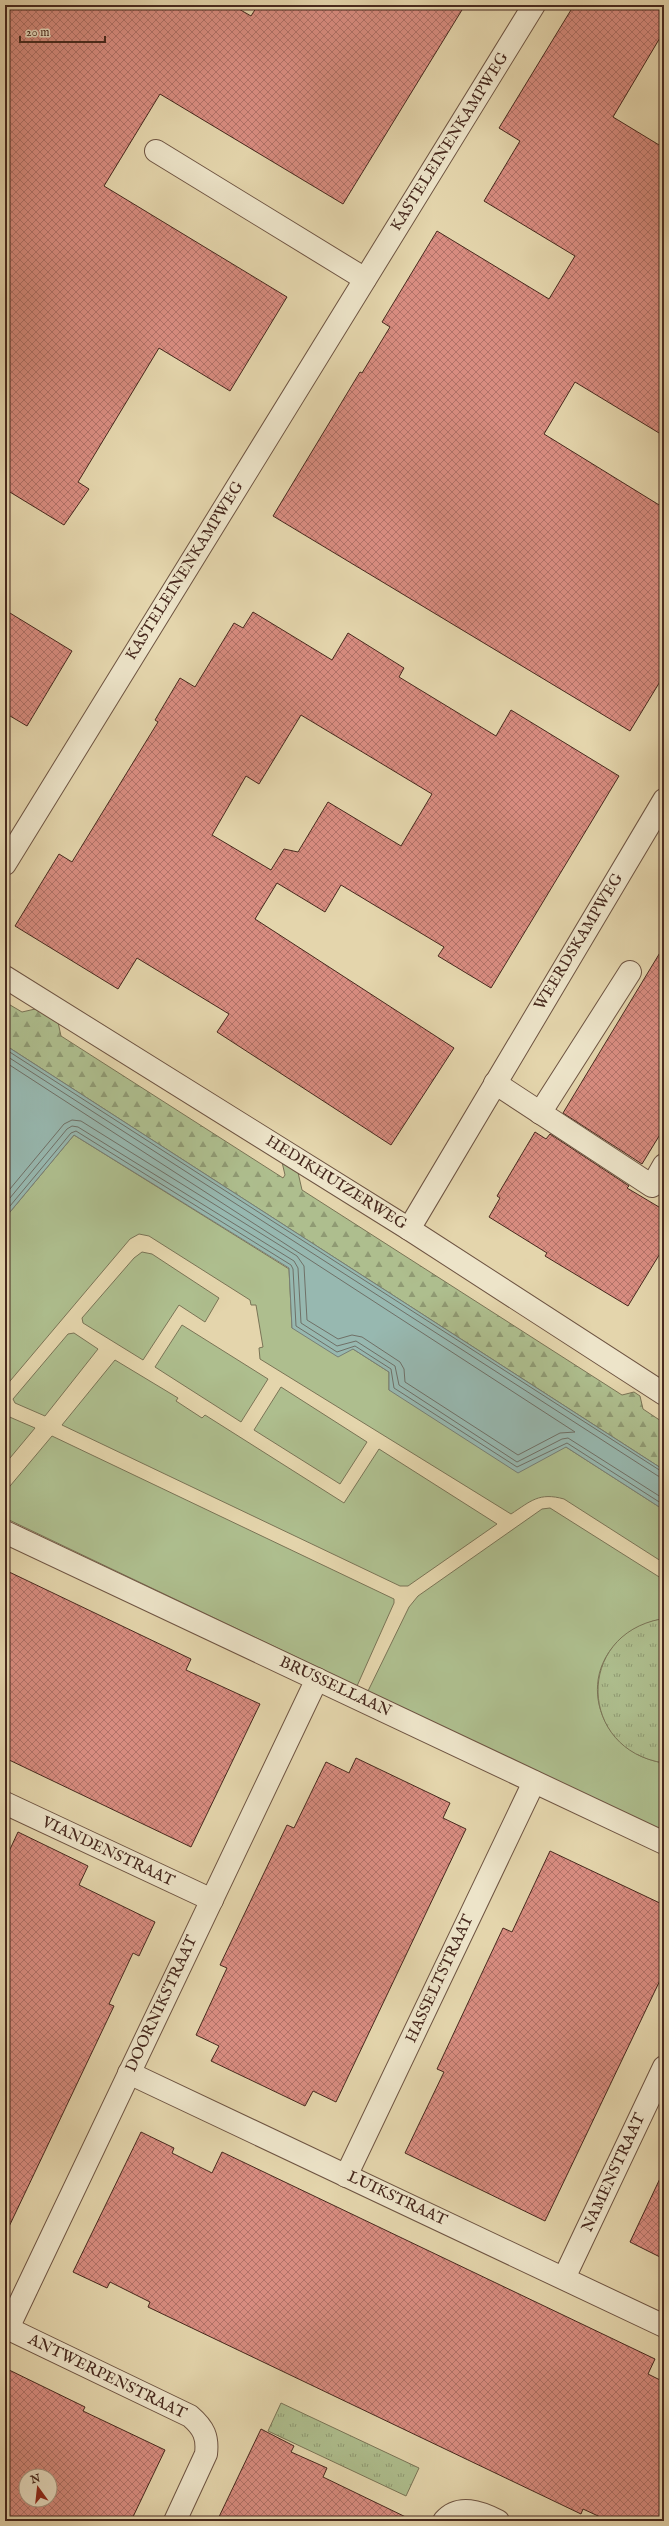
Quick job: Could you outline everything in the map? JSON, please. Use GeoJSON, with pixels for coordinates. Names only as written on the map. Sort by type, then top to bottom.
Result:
{"type":"FeatureCollection","features":[{"type":"Feature","properties":{"kind":"street","name":"KASTELEINENKAMPWEG"},"geometry":{"type":"LineString","coordinates":[[5,864],[534,5]]}},
{"type":"Feature","properties":{"kind":"street"},"geometry":{"type":"LineString","coordinates":[[156,151],[365,279]]}},
{"type":"Feature","properties":{"kind":"street","name":"WEERDSKAMPWEG"},"geometry":{"type":"LineString","coordinates":[[409,1229],[664,800]]}},
{"type":"Feature","properties":{"kind":"street"},"geometry":{"type":"LineString","coordinates":[[540,1113],[630,972]]}},
{"type":"Feature","properties":{"kind":"street","name":"HEDIKHUIZERWEG"},"geometry":{"type":"LineString","coordinates":[[5,977],[409,1229],[664,1394]]}},
{"type":"Feature","properties":{"kind":"street"},"geometry":{"type":"LineString","coordinates":[[495,1083],[652,1186],[664,1165]]}},
{"type":"Feature","properties":{"kind":"street","name":"BRUSSELLAAN"},"geometry":{"type":"LineString","coordinates":[[5,1532],[664,1843]]}},
{"type":"Feature","properties":{"kind":"street","name":"DOORNIKSTRAAT"},"geometry":{"type":"LineString","coordinates":[[6,2328],[317,1679]]}},
{"type":"Feature","properties":{"kind":"street","name":"HASSELTSTRAAT"},"geometry":{"type":"LineString","coordinates":[[346,2176],[534,1782]]}},
{"type":"Feature","properties":{"kind":"street","name":"VIANDENSTRAAT"},"geometry":{"type":"LineString","coordinates":[[5,1803],[212,1900]]}},
{"type":"Feature","properties":{"kind":"street","name":"NAMENSTRAAT"},"geometry":{"type":"LineString","coordinates":[[564,2278],[664,2067]]}},
{"type":"Feature","properties":{"kind":"street","name":"LUIKSTRAAT"},"geometry":{"type":"LineString","coordinates":[[129,2073],[664,2326]]}},
{"type":"Feature","properties":{"kind":"street","name":"ANTWERPENSTRAAT"},"geometry":{"type":"LineString","coordinates":[[6,2328],[190,2416],[205,2432],[207,2443],[206,2454],[175,2521]]}},
{"type":"Feature","properties":{"kind":"street"},"geometry":{"type":"LineString","coordinates":[[449,2516],[468,2511],[482,2513],[498,2521]]}},
{"type":"Feature","properties":{"kind":"green space"},"geometry":{"type":"Polygon","coordinates":[[[5,1002],[22,1012],[44,1007],[56,1013],[61,1036],[283,1178],[285,1175],[282,1162],[297,1168],[302,1190],[622,1395],[634,1392],[640,1396],[643,1409],[664,1423],[664,1470],[5,1045],[5,1002]]]}},
{"type":"Feature","properties":{"kind":"green space"},"geometry":{"type":"Polygon","coordinates":[[[74,1135],[289,1269],[292,1328],[353,1349],[389,1372],[389,1390],[566,1447],[664,1510],[664,1563],[564,1499],[542,1497],[530,1502],[511,1514],[260,1359],[259,1348],[263,1347],[256,1305],[251,1305],[250,1300],[149,1236],[139,1234],[130,1239],[5,1387],[5,1218],[74,1135]]]}},
{"type":"Feature","properties":{"kind":"green space"},"geometry":{"type":"Polygon","coordinates":[[[142,1252],[152,1254],[219,1298],[205,1322],[179,1305],[143,1360],[83,1323],[82,1318],[134,1258],[142,1252]]]}},
{"type":"Feature","properties":{"kind":"green space"},"geometry":{"type":"Polygon","coordinates":[[[182,1325],[268,1379],[241,1422],[155,1367],[182,1325]]]}},
{"type":"Feature","properties":{"kind":"green space"},"geometry":{"type":"Polygon","coordinates":[[[74,1333],[98,1349],[45,1416],[15,1403],[13,1399],[68,1334],[74,1333]]]}},
{"type":"Feature","properties":{"kind":"green space"},"geometry":{"type":"Polygon","coordinates":[[[115,1360],[178,1398],[176,1401],[202,1418],[205,1415],[344,1503],[379,1449],[497,1524],[408,1586],[400,1586],[62,1425],[115,1360]]]}},
{"type":"Feature","properties":{"kind":"green space"},"geometry":{"type":"Polygon","coordinates":[[[281,1387],[367,1442],[340,1484],[254,1430],[281,1387]]]}},
{"type":"Feature","properties":{"kind":"green space"},"geometry":{"type":"Polygon","coordinates":[[[5,1415],[35,1428],[5,1464],[5,1415]]]}},
{"type":"Feature","properties":{"kind":"green space"},"geometry":{"type":"Polygon","coordinates":[[[52,1436],[394,1599],[394,1603],[357,1686],[5,1518],[5,1492],[52,1436]]]}},
{"type":"Feature","properties":{"kind":"green space"},"geometry":{"type":"Polygon","coordinates":[[[550,1508],[664,1580],[664,1619],[653,1621],[635,1629],[615,1645],[603,1664],[598,1684],[599,1705],[607,1725],[621,1742],[640,1756],[664,1763],[664,1832],[368,1691],[409,1607],[418,1596],[542,1509],[550,1508]]]}},
{"type":"Feature","properties":{"kind":"green space"},"geometry":{"type":"Polygon","coordinates":[[[664,1619],[664,1763],[636,1754],[615,1737],[603,1716],[598,1692],[601,1668],[613,1646],[633,1629],[664,1619]]]}},
{"type":"Feature","properties":{"kind":"green space"},"geometry":{"type":"Polygon","coordinates":[[[281,2403],[419,2468],[406,2496],[268,2431],[281,2403]]]}},
{"type":"Feature","properties":{"kind":"water"},"geometry":{"type":"Polygon","coordinates":[[[5,1045],[664,1470],[664,1510],[566,1447],[518,1473],[389,1390],[389,1372],[353,1349],[338,1357],[292,1328],[289,1268],[74,1135],[5,1218],[5,1045]]]}},
{"type":"Feature","properties":{"kind":"building"},"geometry":{"type":"Polygon","coordinates":[[[5,5],[232,5],[251,16],[258,5],[465,5],[343,204],[160,94],[104,186],[287,297],[230,391],[159,348],[78,482],[89,489],[64,525],[5,489],[5,5]]]}},
{"type":"Feature","properties":{"kind":"building"},"geometry":{"type":"Polygon","coordinates":[[[574,5],[664,5],[664,31],[613,117],[664,148],[664,436],[575,382],[544,434],[664,508],[664,675],[630,731],[273,516],[360,372],[362,373],[390,327],[382,322],[437,231],[549,299],[575,256],[484,201],[520,141],[499,128],[574,5]]]}},
{"type":"Feature","properties":{"kind":"building"},"geometry":{"type":"Polygon","coordinates":[[[5,610],[72,651],[27,726],[5,713],[5,610]]]}},
{"type":"Feature","properties":{"kind":"building"},"geometry":{"type":"Polygon","coordinates":[[[253,612],[332,660],[348,633],[404,668],[399,677],[496,736],[511,710],[619,776],[491,988],[438,956],[444,947],[341,885],[325,912],[277,883],[255,919],[454,1048],[391,1145],[217,1032],[229,1014],[137,958],[118,989],[15,926],[59,854],[72,862],[158,722],[155,720],[180,678],[195,687],[234,623],[243,628],[253,612]],[[301,715],[259,784],[246,776],[212,835],[271,870],[284,849],[298,852],[328,802],[401,846],[432,794],[301,715]]]}},
{"type":"Feature","properties":{"kind":"building"},"geometry":{"type":"Polygon","coordinates":[[[664,946],[664,1128],[642,1164],[563,1113],[664,946]]]}},
{"type":"Feature","properties":{"kind":"building"},"geometry":{"type":"Polygon","coordinates":[[[535,1132],[546,1139],[550,1134],[629,1186],[627,1188],[664,1210],[664,1247],[628,1306],[545,1256],[547,1253],[489,1217],[500,1198],[497,1196],[535,1132]]]}},
{"type":"Feature","properties":{"kind":"building"},"geometry":{"type":"Polygon","coordinates":[[[5,1570],[191,1659],[186,1670],[260,1704],[191,1847],[5,1758],[5,1570]]]}},
{"type":"Feature","properties":{"kind":"building"},"geometry":{"type":"Polygon","coordinates":[[[356,1758],[450,1803],[443,1818],[466,1829],[336,2102],[313,2091],[305,2106],[211,2061],[219,2046],[196,2035],[227,1968],[220,1965],[287,1825],[294,1828],[326,1762],[349,1773],[356,1758]]]}},
{"type":"Feature","properties":{"kind":"building"},"geometry":{"type":"Polygon","coordinates":[[[18,1832],[88,1866],[79,1885],[155,1922],[139,1956],[133,1953],[109,2004],[114,2006],[5,2235],[5,1860],[18,1832]]]}},
{"type":"Feature","properties":{"kind":"building"},"geometry":{"type":"Polygon","coordinates":[[[550,1851],[664,1905],[664,1972],[545,2221],[405,2153],[444,2072],[437,2069],[503,1928],[512,1932],[550,1851]]]}},
{"type":"Feature","properties":{"kind":"building"},"geometry":{"type":"Polygon","coordinates":[[[141,2132],[174,2148],[172,2153],[212,2173],[222,2152],[655,2359],[648,2374],[664,2382],[664,2521],[609,2521],[583,2509],[581,2514],[148,2307],[150,2302],[110,2282],[107,2288],[73,2272],[141,2132]]]}},
{"type":"Feature","properties":{"kind":"building"},"geometry":{"type":"Polygon","coordinates":[[[664,2170],[664,2259],[630,2242],[664,2170]]]}},
{"type":"Feature","properties":{"kind":"building"},"geometry":{"type":"Polygon","coordinates":[[[5,2368],[85,2407],[83,2411],[165,2450],[131,2521],[5,2521],[5,2368]]]}},
{"type":"Feature","properties":{"kind":"building"},"geometry":{"type":"Polygon","coordinates":[[[261,2429],[294,2446],[291,2452],[327,2468],[323,2477],[414,2521],[217,2521],[261,2429]]]}}]}
